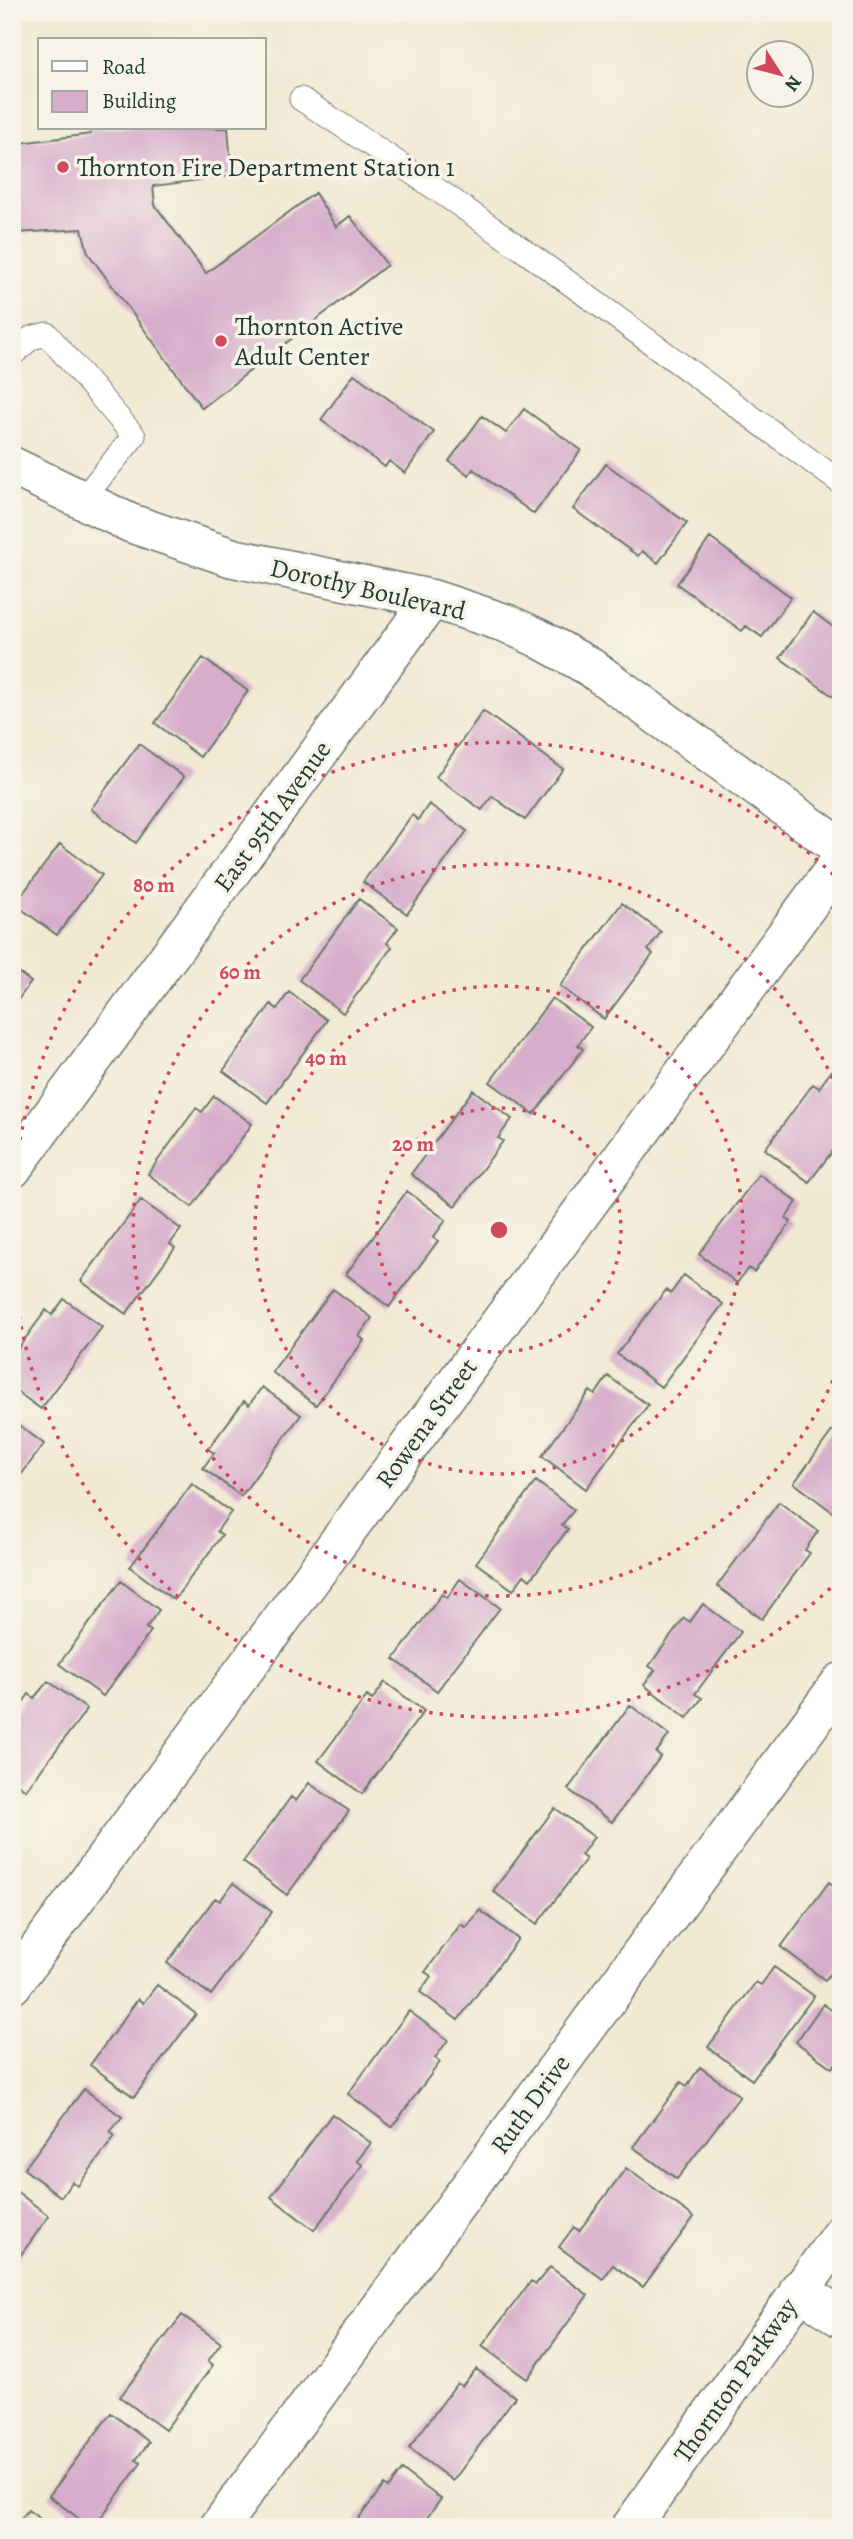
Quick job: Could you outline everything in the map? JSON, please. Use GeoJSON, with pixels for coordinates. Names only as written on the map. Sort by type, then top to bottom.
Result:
{"type":"FeatureCollection","features":[{"type":"Feature","properties":{"kind":"street","name":"Dorothy Boulevard"},"geometry":{"type":"LineString","coordinates":[[12,466],[130,523],[233,558],[432,599],[508,624],[590,667],[841,848]]}},
{"type":"Feature","properties":{"kind":"street","name":"East 95th Avenue"},"geometry":{"type":"LineString","coordinates":[[12,1169],[432,599]]}},
{"type":"Feature","properties":{"kind":"street","name":"Rowena Street"},"geometry":{"type":"LineString","coordinates":[[12,1986],[841,860]]}},
{"type":"Feature","properties":{"kind":"street","name":"Ruth Drive"},"geometry":{"type":"LineString","coordinates":[[219,2527],[841,1682]]}},
{"type":"Feature","properties":{"kind":"street","name":"Thornton Parkway"},"geometry":{"type":"LineString","coordinates":[[631,2527],[841,2234]]}},
{"type":"Feature","properties":{"kind":"street"},"geometry":{"type":"LineString","coordinates":[[799,2289],[841,2318]]}},
{"type":"Feature","properties":{"kind":"lane"},"geometry":{"type":"LineString","coordinates":[[301,99],[392,157],[574,285],[841,484]]}},
{"type":"Feature","properties":{"kind":"lane"},"geometry":{"type":"LineString","coordinates":[[12,355],[31,338],[47,334],[134,436],[82,499]]}},
{"type":"Feature","properties":{"kind":"building","name":"Thornton Active Adult Center"},"geometry":{"type":"Polygon","coordinates":[[[91,130],[228,130],[232,176],[153,186],[155,205],[206,273],[315,193],[336,227],[350,216],[387,265],[202,408],[88,253],[82,229],[16,233],[12,210],[12,144],[91,134],[91,130]]]}},
{"type":"Feature","properties":{"kind":"building"},"geometry":{"type":"Polygon","coordinates":[[[354,374],[434,432],[405,473],[389,461],[385,467],[321,420],[354,374]]]}},
{"type":"Feature","properties":{"kind":"building"},"geometry":{"type":"Polygon","coordinates":[[[524,409],[581,450],[534,514],[473,469],[469,475],[449,461],[482,416],[506,433],[524,409]]]}},
{"type":"Feature","properties":{"kind":"building"},"geometry":{"type":"Polygon","coordinates":[[[606,464],[687,523],[658,563],[642,551],[638,556],[573,509],[606,464]]]}},
{"type":"Feature","properties":{"kind":"building"},"geometry":{"type":"Polygon","coordinates":[[[710,538],[791,597],[762,637],[746,626],[742,631],[677,584],[710,538]]]}},
{"type":"Feature","properties":{"kind":"building"},"geometry":{"type":"Polygon","coordinates":[[[813,612],[841,633],[841,702],[780,658],[813,612]]]}},
{"type":"Feature","properties":{"kind":"building"},"geometry":{"type":"Polygon","coordinates":[[[203,658],[248,691],[200,757],[155,723],[203,658]]]}},
{"type":"Feature","properties":{"kind":"building"},"geometry":{"type":"Polygon","coordinates":[[[483,711],[563,769],[525,820],[492,796],[482,810],[436,777],[483,711]]]}},
{"type":"Feature","properties":{"kind":"building"},"geometry":{"type":"Polygon","coordinates":[[[139,744],[184,777],[136,843],[91,809],[139,744]]]}},
{"type":"Feature","properties":{"kind":"building"},"geometry":{"type":"Polygon","coordinates":[[[429,804],[467,831],[407,914],[363,882],[412,815],[418,820],[429,804]]]}},
{"type":"Feature","properties":{"kind":"building"},"geometry":{"type":"Polygon","coordinates":[[[60,844],[102,875],[57,935],[15,904],[60,844]]]}},
{"type":"Feature","properties":{"kind":"building"},"geometry":{"type":"Polygon","coordinates":[[[359,899],[398,928],[387,943],[392,947],[343,1013],[299,980],[359,899]]]}},
{"type":"Feature","properties":{"kind":"building"},"geometry":{"type":"Polygon","coordinates":[[[622,903],[661,932],[648,950],[653,954],[604,1019],[560,986],[622,903]]]}},
{"type":"Feature","properties":{"kind":"building"},"geometry":{"type":"Polygon","coordinates":[[[12,968],[31,982],[12,1008],[12,968]]]}},
{"type":"Feature","properties":{"kind":"building"},"geometry":{"type":"Polygon","coordinates":[[[289,992],[327,1020],[267,1103],[223,1071],[271,1004],[277,1009],[289,992]]]}},
{"type":"Feature","properties":{"kind":"building"},"geometry":{"type":"Polygon","coordinates":[[[552,998],[591,1027],[578,1045],[583,1049],[534,1114],[490,1082],[552,998]]]}},
{"type":"Feature","properties":{"kind":"building"},"geometry":{"type":"Polygon","coordinates":[[[832,1070],[841,1076],[841,1140],[809,1182],[765,1149],[813,1084],[819,1088],[832,1070]]]}},
{"type":"Feature","properties":{"kind":"building"},"geometry":{"type":"Polygon","coordinates":[[[473,1090],[512,1119],[498,1138],[503,1141],[455,1206],[411,1174],[473,1090]]]}},
{"type":"Feature","properties":{"kind":"building"},"geometry":{"type":"Polygon","coordinates":[[[214,1096],[252,1124],[192,1207],[148,1174],[196,1108],[202,1112],[214,1096]]]}},
{"type":"Feature","properties":{"kind":"building"},"geometry":{"type":"Polygon","coordinates":[[[759,1174],[797,1202],[786,1218],[791,1222],[754,1272],[748,1268],[737,1283],[699,1254],[759,1174]]]}},
{"type":"Feature","properties":{"kind":"building"},"geometry":{"type":"Polygon","coordinates":[[[407,1191],[446,1220],[433,1238],[438,1241],[389,1307],[346,1274],[407,1191]]]}},
{"type":"Feature","properties":{"kind":"building"},"geometry":{"type":"Polygon","coordinates":[[[141,1200],[181,1229],[170,1244],[175,1248],[126,1314],[81,1281],[141,1200]]]}},
{"type":"Feature","properties":{"kind":"building"},"geometry":{"type":"Polygon","coordinates":[[[684,1275],[723,1304],[661,1387],[617,1354],[666,1290],[671,1293],[684,1275]]]}},
{"type":"Feature","properties":{"kind":"building"},"geometry":{"type":"Polygon","coordinates":[[[333,1289],[372,1318],[359,1336],[364,1340],[316,1405],[272,1372],[333,1289]]]}},
{"type":"Feature","properties":{"kind":"building"},"geometry":{"type":"Polygon","coordinates":[[[64,1299],[102,1327],[41,1409],[12,1388],[12,1357],[46,1310],[52,1315],[64,1299]]]}},
{"type":"Feature","properties":{"kind":"building"},"geometry":{"type":"Polygon","coordinates":[[[608,1376],[648,1405],[586,1489],[542,1456],[590,1391],[595,1395],[608,1376]]]}},
{"type":"Feature","properties":{"kind":"building"},"geometry":{"type":"Polygon","coordinates":[[[262,1387],[301,1415],[241,1496],[203,1468],[214,1453],[208,1449],[244,1401],[249,1405],[262,1387]]]}},
{"type":"Feature","properties":{"kind":"building"},"geometry":{"type":"Polygon","coordinates":[[[841,1419],[841,1512],[838,1516],[794,1483],[841,1419]]]}},
{"type":"Feature","properties":{"kind":"building"},"geometry":{"type":"Polygon","coordinates":[[[12,1420],[44,1444],[12,1487],[12,1420]]]}},
{"type":"Feature","properties":{"kind":"building"},"geometry":{"type":"Polygon","coordinates":[[[536,1481],[574,1510],[562,1525],[568,1529],[530,1580],[524,1575],[513,1590],[476,1563],[536,1481]]]}},
{"type":"Feature","properties":{"kind":"building"},"geometry":{"type":"Polygon","coordinates":[[[192,1484],[231,1512],[217,1531],[222,1535],[174,1600],[130,1567],[192,1484]]]}},
{"type":"Feature","properties":{"kind":"building"},"geometry":{"type":"Polygon","coordinates":[[[779,1502],[818,1531],[805,1550],[810,1553],[762,1619],[717,1586],[779,1502]]]}},
{"type":"Feature","properties":{"kind":"building"},"geometry":{"type":"Polygon","coordinates":[[[460,1579],[500,1608],[437,1691],[394,1659],[442,1594],[447,1598],[460,1579]]]}},
{"type":"Feature","properties":{"kind":"building"},"geometry":{"type":"Polygon","coordinates":[[[121,1581],[159,1610],[146,1628],[151,1631],[103,1696],[59,1664],[121,1581]]]}},
{"type":"Feature","properties":{"kind":"building"},"geometry":{"type":"Polygon","coordinates":[[[703,1604],[741,1632],[695,1694],[702,1698],[687,1718],[644,1685],[655,1670],[649,1666],[684,1618],[690,1622],[703,1604]]]}},
{"type":"Feature","properties":{"kind":"building"},"geometry":{"type":"Polygon","coordinates":[[[48,1681],[87,1709],[26,1790],[12,1780],[12,1717],[29,1694],[34,1698],[48,1681]]]}},
{"type":"Feature","properties":{"kind":"building"},"geometry":{"type":"Polygon","coordinates":[[[385,1682],[424,1711],[362,1794],[318,1761],[367,1696],[372,1700],[385,1682]]]}},
{"type":"Feature","properties":{"kind":"building"},"geometry":{"type":"Polygon","coordinates":[[[630,1705],[669,1735],[656,1753],[661,1756],[612,1822],[568,1789],[630,1705]]]}},
{"type":"Feature","properties":{"kind":"building"},"geometry":{"type":"Polygon","coordinates":[[[309,1783],[349,1811],[287,1895],[243,1862],[291,1797],[296,1801],[309,1783]]]}},
{"type":"Feature","properties":{"kind":"building"},"geometry":{"type":"Polygon","coordinates":[[[555,1808],[594,1837],[581,1855],[586,1859],[537,1924],[493,1891],[555,1808]]]}},
{"type":"Feature","properties":{"kind":"building"},"geometry":{"type":"Polygon","coordinates":[[[841,1877],[841,1959],[825,1980],[781,1947],[829,1882],[834,1886],[841,1877]]]}},
{"type":"Feature","properties":{"kind":"building"},"geometry":{"type":"Polygon","coordinates":[[[233,1883],[272,1912],[211,1995],[167,1963],[215,1898],[220,1901],[233,1883]]]}},
{"type":"Feature","properties":{"kind":"building"},"geometry":{"type":"Polygon","coordinates":[[[480,1910],[518,1939],[458,2020],[420,1992],[431,1976],[425,1972],[461,1924],[466,1928],[480,1910]]]}},
{"type":"Feature","properties":{"kind":"building"},"geometry":{"type":"Polygon","coordinates":[[[774,1967],[814,1996],[752,2080],[708,2047],[756,1982],[761,1985],[774,1967]]]}},
{"type":"Feature","properties":{"kind":"building"},"geometry":{"type":"Polygon","coordinates":[[[157,1985],[196,2014],[134,2097],[90,2065],[138,1999],[143,2003],[157,1985]]]}},
{"type":"Feature","properties":{"kind":"building"},"geometry":{"type":"Polygon","coordinates":[[[823,2004],[841,2017],[841,2056],[832,2068],[796,2042],[823,2004]]]}},
{"type":"Feature","properties":{"kind":"building"},"geometry":{"type":"Polygon","coordinates":[[[409,2011],[448,2040],[435,2058],[440,2062],[392,2127],[348,2094],[409,2011]]]}},
{"type":"Feature","properties":{"kind":"building"},"geometry":{"type":"Polygon","coordinates":[[[700,2067],[740,2096],[677,2179],[633,2147],[681,2082],[687,2086],[700,2067]]]}},
{"type":"Feature","properties":{"kind":"building"},"geometry":{"type":"Polygon","coordinates":[[[84,2089],[122,2117],[110,2132],[115,2136],[78,2186],[72,2182],[61,2197],[24,2169],[84,2089]]]}},
{"type":"Feature","properties":{"kind":"building"},"geometry":{"type":"Polygon","coordinates":[[[332,2114],[371,2143],[357,2161],[363,2165],[314,2230],[271,2197],[332,2114]]]}},
{"type":"Feature","properties":{"kind":"building"},"geometry":{"type":"Polygon","coordinates":[[[626,2168],[694,2217],[643,2287],[613,2265],[603,2279],[559,2247],[574,2227],[579,2231],[626,2168]]]}},
{"type":"Feature","properties":{"kind":"building"},"geometry":{"type":"Polygon","coordinates":[[[12,2188],[49,2216],[12,2267],[12,2188]]]}},
{"type":"Feature","properties":{"kind":"building"},"geometry":{"type":"Polygon","coordinates":[[[550,2267],[588,2295],[527,2379],[482,2346],[531,2281],[536,2284],[550,2267]]]}},
{"type":"Feature","properties":{"kind":"building"},"geometry":{"type":"Polygon","coordinates":[[[182,2315],[221,2343],[208,2361],[213,2365],[165,2430],[120,2397],[182,2315]]]}},
{"type":"Feature","properties":{"kind":"building"},"geometry":{"type":"Polygon","coordinates":[[[476,2369],[515,2397],[453,2481],[409,2448],[457,2383],[462,2386],[476,2369]]]}},
{"type":"Feature","properties":{"kind":"building"},"geometry":{"type":"Polygon","coordinates":[[[111,2413],[149,2442],[136,2460],[141,2463],[94,2527],[90,2527],[49,2496],[111,2413]]]}},
{"type":"Feature","properties":{"kind":"building"},"geometry":{"type":"Polygon","coordinates":[[[402,2470],[441,2499],[420,2527],[352,2527],[384,2485],[388,2488],[402,2470]]]}},
{"type":"Feature","properties":{"kind":"building"},"geometry":{"type":"Polygon","coordinates":[[[28,2510],[51,2527],[15,2527],[28,2510]]]}},
{"type":"Feature","properties":{"kind":"place","name":"Thornton Fire Department Station 1"},"geometry":{"type":"Point","coordinates":[63,167]}},
{"type":"Feature","properties":{"kind":"place","name":"Thornton Active Adult Center"},"geometry":{"type":"Point","coordinates":[221,341]}}]}
